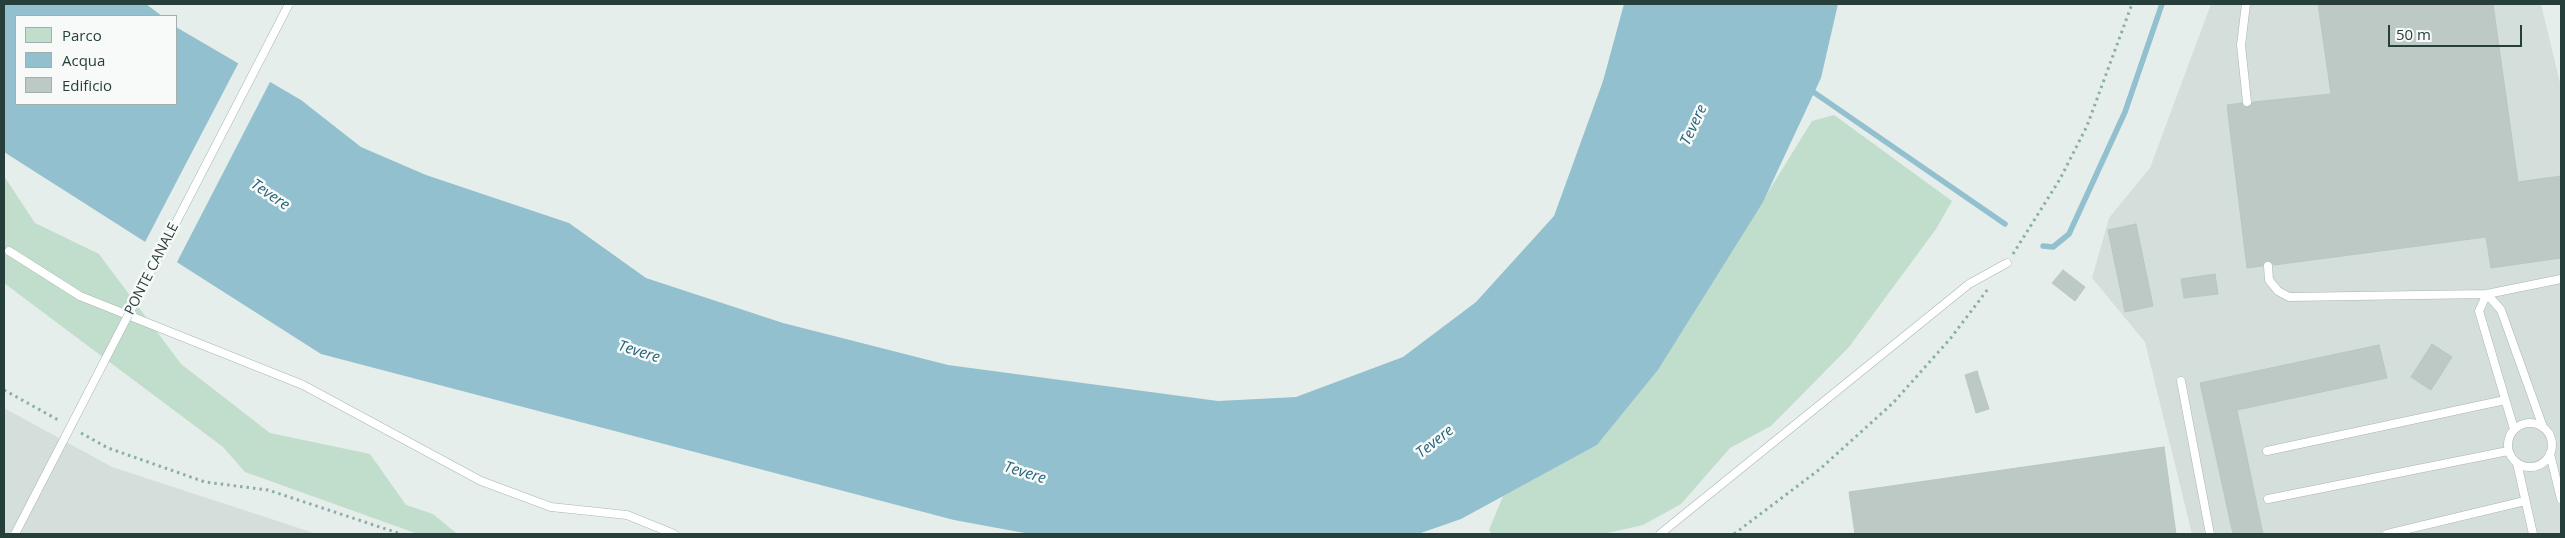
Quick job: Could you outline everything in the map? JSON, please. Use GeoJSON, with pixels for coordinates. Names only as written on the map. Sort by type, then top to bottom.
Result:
{"type":"FeatureCollection","features":[{"type":"Feature","properties":{"kind":"lane","name":"PONTE CANALE"},"geometry":{"type":"LineString","coordinates":[[15,534],[289,4]]}},
{"type":"Feature","properties":{"kind":"lane"},"geometry":{"type":"LineString","coordinates":[[2246,4],[2241,46],[2248,102]]}},
{"type":"Feature","properties":{"kind":"lane"},"geometry":{"type":"LineString","coordinates":[[9,251],[80,296],[303,385],[481,481],[551,507],[626,515],[674,534]]}},
{"type":"Feature","properties":{"kind":"lane"},"geometry":{"type":"LineString","coordinates":[[1660,534],[1969,284],[2008,263]]}},
{"type":"Feature","properties":{"kind":"lane"},"geometry":{"type":"LineString","coordinates":[[2268,266],[2269,280],[2278,291],[2289,297],[2486,294],[2561,279]]}},
{"type":"Feature","properties":{"kind":"lane"},"geometry":{"type":"LineString","coordinates":[[2486,294],[2479,311],[2514,429],[2508,443],[2508,451],[2517,463],[2533,534]]}},
{"type":"Feature","properties":{"kind":"lane"},"geometry":{"type":"LineString","coordinates":[[2486,294],[2501,310],[2542,427],[2551,439],[2550,454],[2561,499]]}},
{"type":"Feature","properties":{"kind":"lane"},"geometry":{"type":"LineString","coordinates":[[2182,381],[2210,534]]}},
{"type":"Feature","properties":{"kind":"lane"},"geometry":{"type":"LineString","coordinates":[[2267,451],[2505,400]]}},
{"type":"Feature","properties":{"kind":"lane"},"geometry":{"type":"LineString","coordinates":[[2514,429],[2528,423],[2542,427]]}},
{"type":"Feature","properties":{"kind":"lane"},"geometry":{"type":"LineString","coordinates":[[2268,499],[2508,451]]}},
{"type":"Feature","properties":{"kind":"lane"},"geometry":{"type":"LineString","coordinates":[[2517,463],[2532,467],[2546,460],[2550,454]]}},
{"type":"Feature","properties":{"kind":"lane"},"geometry":{"type":"LineString","coordinates":[[2387,534],[2525,501]]}},
{"type":"Feature","properties":{"kind":"path"},"geometry":{"type":"LineString","coordinates":[[4,390],[65,424]]}},
{"type":"Feature","properties":{"kind":"path"},"geometry":{"type":"LineString","coordinates":[[74,429],[108,448],[204,482],[268,490],[400,534]]}},
{"type":"Feature","properties":{"kind":"shaded area"},"geometry":{"type":"Polygon","coordinates":[[[2211,4],[2541,4],[2561,87],[2561,534],[2192,534],[2145,342],[2092,278],[2109,218],[2150,168],[2211,4]]]}},
{"type":"Feature","properties":{"kind":"shaded area"},"geometry":{"type":"Polygon","coordinates":[[[4,408],[112,467],[317,534],[4,534],[4,408]]]}},
{"type":"Feature","properties":{"kind":"green space"},"geometry":{"type":"Polygon","coordinates":[[[1834,115],[1952,201],[1936,229],[1849,347],[1771,426],[1730,448],[1681,504],[1643,525],[1603,534],[1492,534],[1489,530],[1503,496],[1597,445],[1658,370],[1812,121],[1834,115]]]}},
{"type":"Feature","properties":{"kind":"green space"},"geometry":{"type":"Polygon","coordinates":[[[4,176],[35,223],[99,254],[181,364],[270,433],[370,454],[406,505],[433,514],[456,533],[418,534],[245,472],[223,447],[4,283],[4,176]]]}},
{"type":"Feature","properties":{"kind":"water","name":"Tevere"},"geometry":{"type":"Polygon","coordinates":[[[4,4],[146,4],[161,15],[15,15],[15,105],[178,105],[178,28],[301,100],[361,147],[426,175],[569,223],[646,278],[783,323],[948,365],[1218,401],[1296,397],[1403,357],[1476,302],[1554,216],[1603,81],[1624,4],[1838,4],[1821,78],[1763,202],[1658,370],[1597,445],[1461,519],[1418,534],[1030,534],[954,520],[321,354],[4,152],[4,4]]]}},
{"type":"Feature","properties":{"kind":"pier"},"geometry":{"type":"Polygon","coordinates":[[[239,62],[271,80],[176,264],[144,244],[239,62]]]}},
{"type":"Feature","properties":{"kind":"building"},"geometry":{"type":"Polygon","coordinates":[[[2318,4],[2493,4],[2518,182],[2561,176],[2561,258],[2491,268],[2486,237],[2274,265],[2267,260],[2262,266],[2247,268],[2227,105],[2242,103],[2247,108],[2253,102],[2331,94],[2318,4]]]}},
{"type":"Feature","properties":{"kind":"building"},"geometry":{"type":"Polygon","coordinates":[[[2136,224],[2153,306],[2125,312],[2108,230],[2136,224]]]}},
{"type":"Feature","properties":{"kind":"building"},"geometry":{"type":"Polygon","coordinates":[[[2063,270],[2085,287],[2075,301],[2052,283],[2063,270]]]}},
{"type":"Feature","properties":{"kind":"building"},"geometry":{"type":"Polygon","coordinates":[[[2215,274],[2218,294],[2184,298],[2181,279],[2215,274]]]}},
{"type":"Feature","properties":{"kind":"building"},"geometry":{"type":"Polygon","coordinates":[[[2432,344],[2452,357],[2431,390],[2411,377],[2432,344]]]}},
{"type":"Feature","properties":{"kind":"building"},"geometry":{"type":"Polygon","coordinates":[[[2379,345],[2387,378],[2237,410],[2263,534],[2233,534],[2200,383],[2379,345]]]}},
{"type":"Feature","properties":{"kind":"building"},"geometry":{"type":"Polygon","coordinates":[[[1977,371],[1989,409],[1976,413],[1965,375],[1977,371]]]}},
{"type":"Feature","properties":{"kind":"building"},"geometry":{"type":"Polygon","coordinates":[[[2164,447],[2176,534],[1855,534],[1849,492],[2164,447]]]}},
{"type":"Feature","properties":{"kind":"waterway"},"geometry":{"type":"LineString","coordinates":[[2043,246],[2053,247],[2069,234],[2125,112],[2162,4]]}},
{"type":"Feature","properties":{"kind":"waterway"},"geometry":{"type":"LineString","coordinates":[[1809,89],[2005,224]]}}]}
